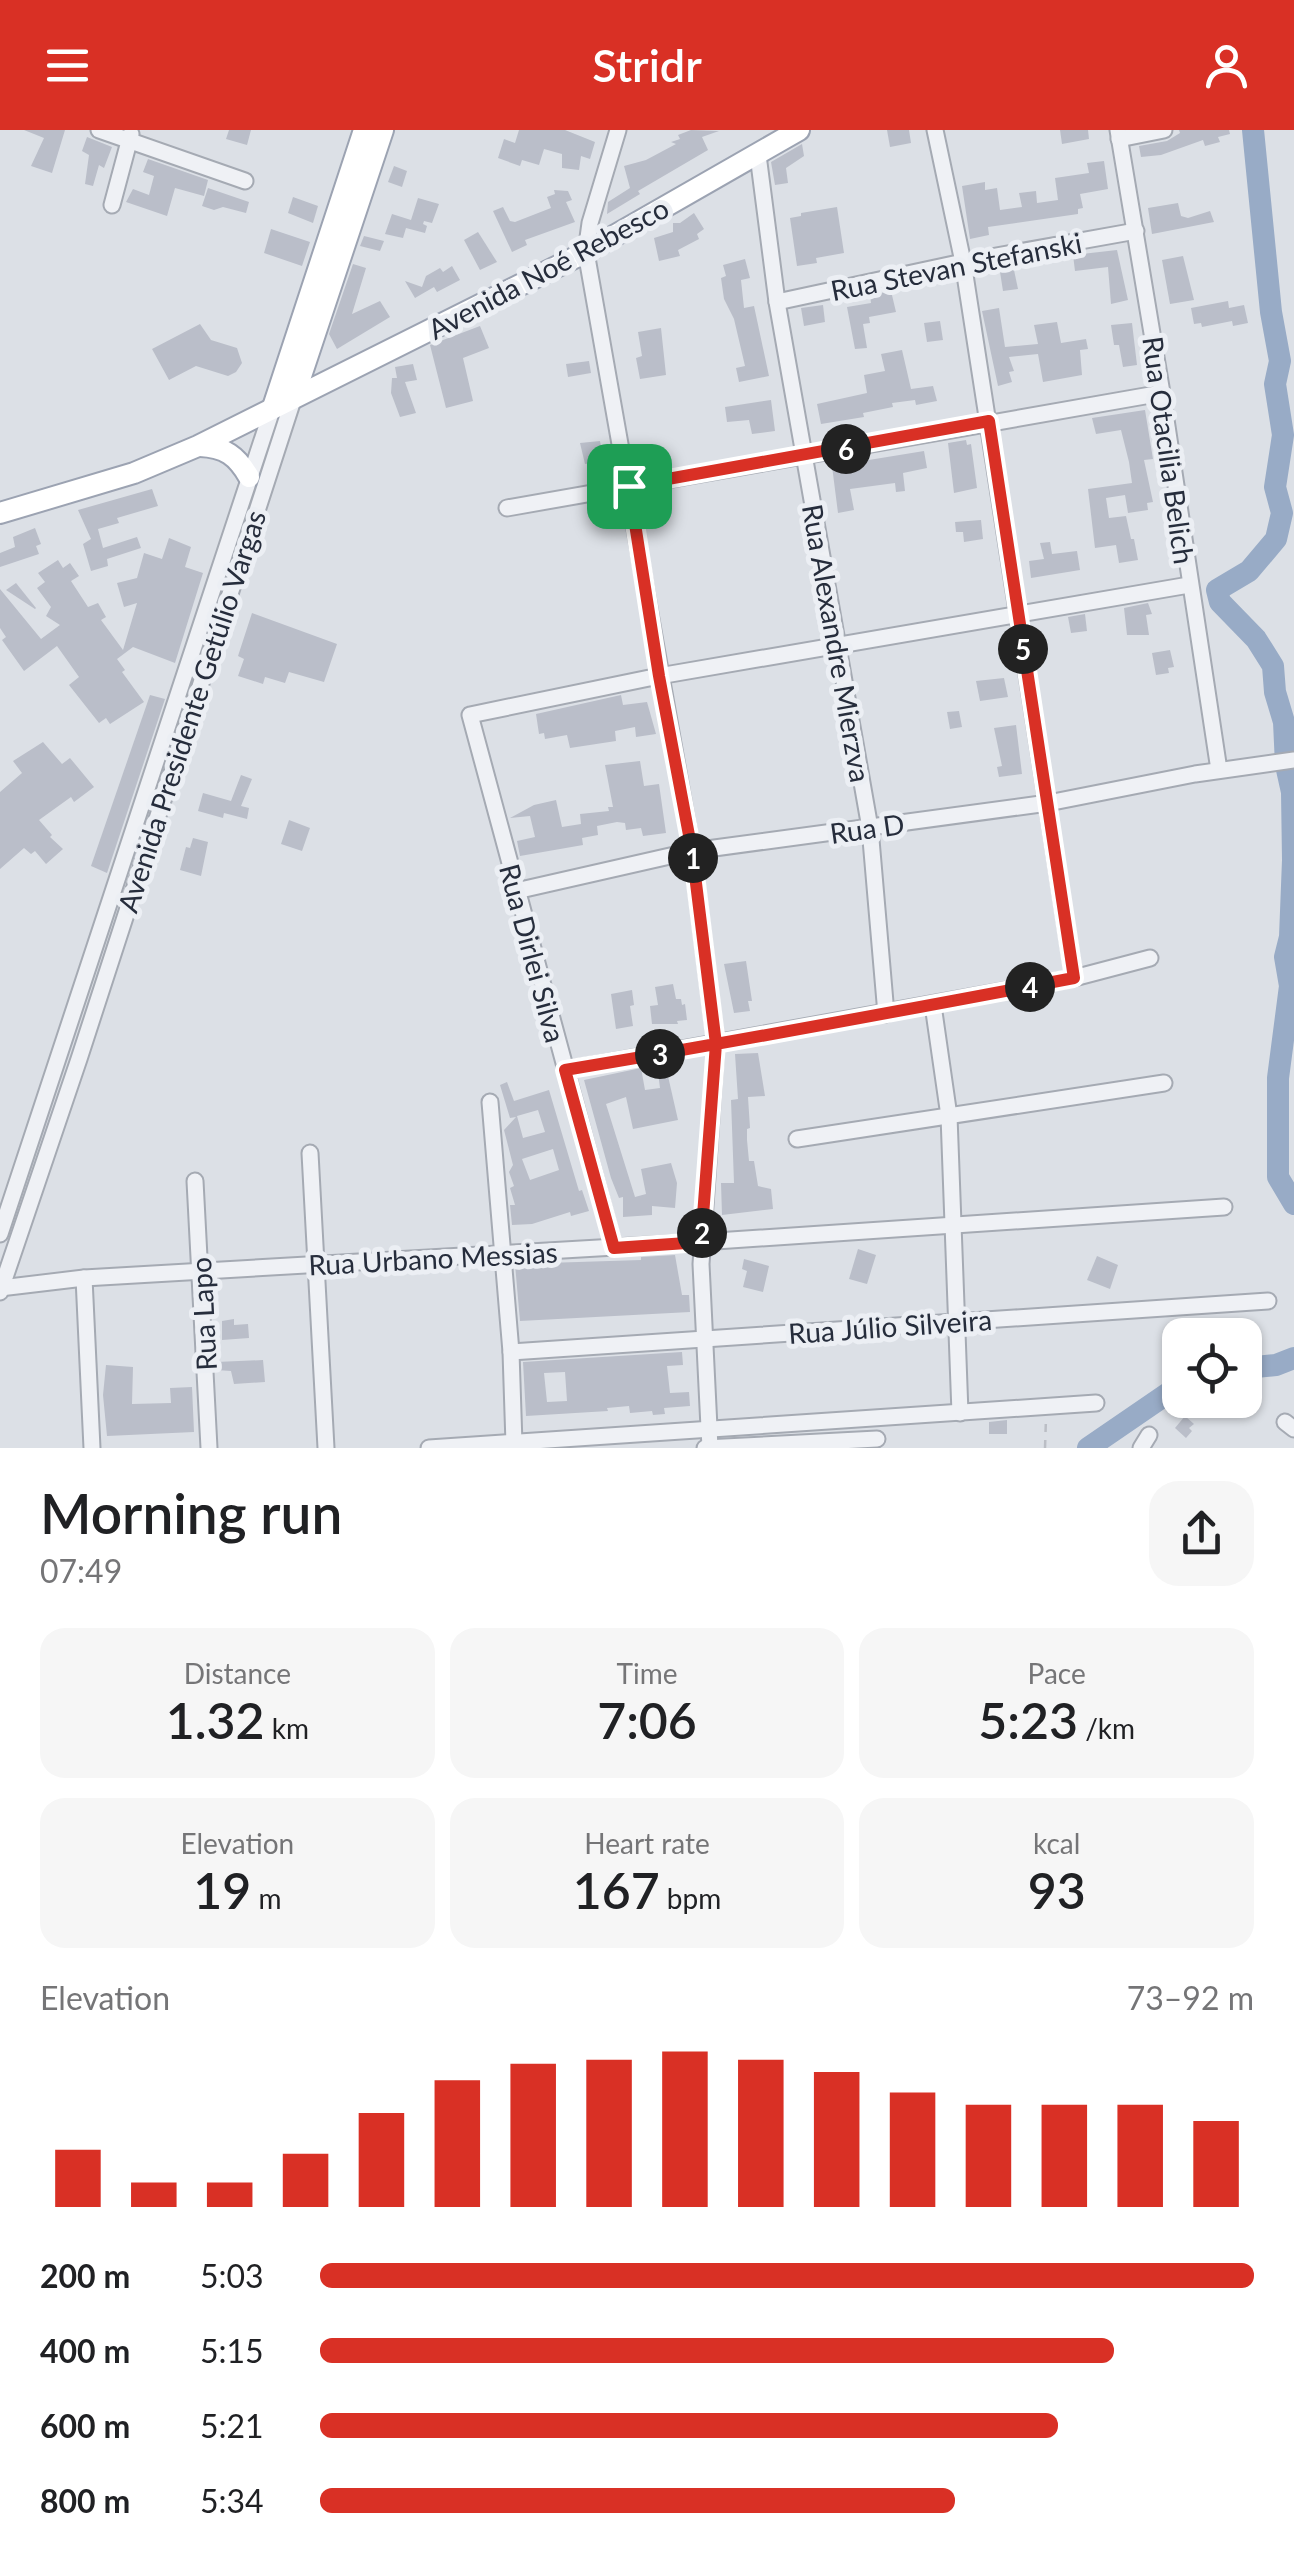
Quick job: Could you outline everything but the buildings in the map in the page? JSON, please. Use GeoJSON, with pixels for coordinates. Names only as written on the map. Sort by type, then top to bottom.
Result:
{"type":"FeatureCollection","features":[{"type":"Feature","properties":{"kind":"main road","name":"Avenida Presidente Getúlio Vargas"},"geometry":{"type":"LineString","coordinates":[[273,407],[364,130]]}},
{"type":"Feature","properties":{"kind":"main road","name":"Avenida Presidente Getúlio Vargas"},"geometry":{"type":"LineString","coordinates":[[294,397],[383,130]]}},
{"type":"Feature","properties":{"kind":"main road","name":"Avenida Noé Rebesco"},"geometry":{"type":"LineString","coordinates":[[0,513],[134,473],[198,446],[586,252],[799,130]]}},
{"type":"Feature","properties":{"kind":"main road"},"geometry":{"type":"LineString","coordinates":[[198,446],[224,449],[250,477]]}},
{"type":"Feature","properties":{"kind":"street"},"geometry":{"type":"LineString","coordinates":[[100,130],[130,135],[245,182]]}},
{"type":"Feature","properties":{"kind":"street"},"geometry":{"type":"LineString","coordinates":[[935,130],[963,262],[1074,978]]}},
{"type":"Feature","properties":{"kind":"street"},"geometry":{"type":"LineString","coordinates":[[1118,134],[1164,130]]}},
{"type":"Feature","properties":{"kind":"street"},"geometry":{"type":"LineString","coordinates":[[614,131],[586,252],[692,851],[716,1044],[701,1242],[708,1448],[828,1445],[877,1438]]}},
{"type":"Feature","properties":{"kind":"street","name":"Rua Otacilia Belich"},"geometry":{"type":"LineString","coordinates":[[1118,134],[1219,770]]}},
{"type":"Feature","properties":{"kind":"street"},"geometry":{"type":"LineString","coordinates":[[112,205],[130,135]]}},
{"type":"Feature","properties":{"kind":"street","name":"Rua Alexandre Mierzva"},"geometry":{"type":"LineString","coordinates":[[758,155],[776,302],[870,828],[886,1014]]}},
{"type":"Feature","properties":{"kind":"street","name":"Rua Stevan Stefanski"},"geometry":{"type":"LineString","coordinates":[[776,302],[1136,230]]}},
{"type":"Feature","properties":{"kind":"street"},"geometry":{"type":"LineString","coordinates":[[507,508],[1162,393]]}},
{"type":"Feature","properties":{"kind":"street","name":"Avenida Presidente Getúlio Vargas"},"geometry":{"type":"LineString","coordinates":[[0,1290],[80,1059],[294,397]]}},
{"type":"Feature","properties":{"kind":"street","name":"Avenida Presidente Getúlio Vargas"},"geometry":{"type":"LineString","coordinates":[[0,1234],[273,407]]}},
{"type":"Feature","properties":{"kind":"street"},"geometry":{"type":"LineString","coordinates":[[659,676],[1189,585]]}},
{"type":"Feature","properties":{"kind":"street"},"geometry":{"type":"LineString","coordinates":[[190,658],[207,663]]}},
{"type":"Feature","properties":{"kind":"street","name":"Rua Dirlei Silva"},"geometry":{"type":"LineString","coordinates":[[614,1248],[470,716],[659,676]]}},
{"type":"Feature","properties":{"kind":"street","name":"Rua D"},"geometry":{"type":"LineString","coordinates":[[516,891],[692,851],[1048,803],[1286,761]]}},
{"type":"Feature","properties":{"kind":"street"},"geometry":{"type":"LineString","coordinates":[[565,1070],[934,1005],[1074,978],[1150,958]]}},
{"type":"Feature","properties":{"kind":"street"},"geometry":{"type":"LineString","coordinates":[[934,1005],[949,1116],[960,1413]]}},
{"type":"Feature","properties":{"kind":"street"},"geometry":{"type":"LineString","coordinates":[[797,1139],[1164,1083]]}},
{"type":"Feature","properties":{"kind":"street"},"geometry":{"type":"LineString","coordinates":[[490,1102],[511,1352],[514,1444]]}},
{"type":"Feature","properties":{"kind":"street"},"geometry":{"type":"LineString","coordinates":[[310,1153],[326,1448]]}},
{"type":"Feature","properties":{"kind":"street","name":"Rua Lapo"},"geometry":{"type":"LineString","coordinates":[[195,1181],[209,1448]]}},
{"type":"Feature","properties":{"kind":"street","name":"Rua Urbano Messias"},"geometry":{"type":"LineString","coordinates":[[0,1290],[84,1278],[614,1248],[1224,1207]]}},
{"type":"Feature","properties":{"kind":"street"},"geometry":{"type":"LineString","coordinates":[[84,1278],[92,1448]]}},
{"type":"Feature","properties":{"kind":"street","name":"Rua Júlio Silveira"},"geometry":{"type":"LineString","coordinates":[[511,1352],[1268,1300]]}},
{"type":"Feature","properties":{"kind":"street"},"geometry":{"type":"LineString","coordinates":[[429,1448],[1096,1403]]}},
{"type":"Feature","properties":{"kind":"path"},"geometry":{"type":"LineString","coordinates":[[1044,1448],[1046,1407]]}},
{"type":"Feature","properties":{"kind":"waterway"},"geometry":{"type":"LineString","coordinates":[[1253,130],[1271,312],[1280,361],[1275,384],[1283,435],[1275,487],[1282,513],[1276,539],[1249,571],[1217,590],[1220,602],[1256,639],[1273,666],[1275,692],[1284,722],[1292,792],[1293,860],[1290,937],[1285,957],[1290,986],[1278,1078],[1278,1177],[1294,1204]]}},
{"type":"Feature","properties":{"kind":"waterway"},"geometry":{"type":"LineString","coordinates":[[1262,1366],[1294,1358]]}},
{"type":"Feature","properties":{"kind":"waterway"},"geometry":{"type":"LineString","coordinates":[[1088,1448],[1162,1397]]}},
{"type":"Feature","properties":{"kind":"route"},"geometry":{"type":"LineString","coordinates":[[629,486],[692,851],[716,1044],[701,1242],[614,1248],[565,1070],[716,1044],[801,1029],[1074,978],[989,421],[629,486]]}}]}
